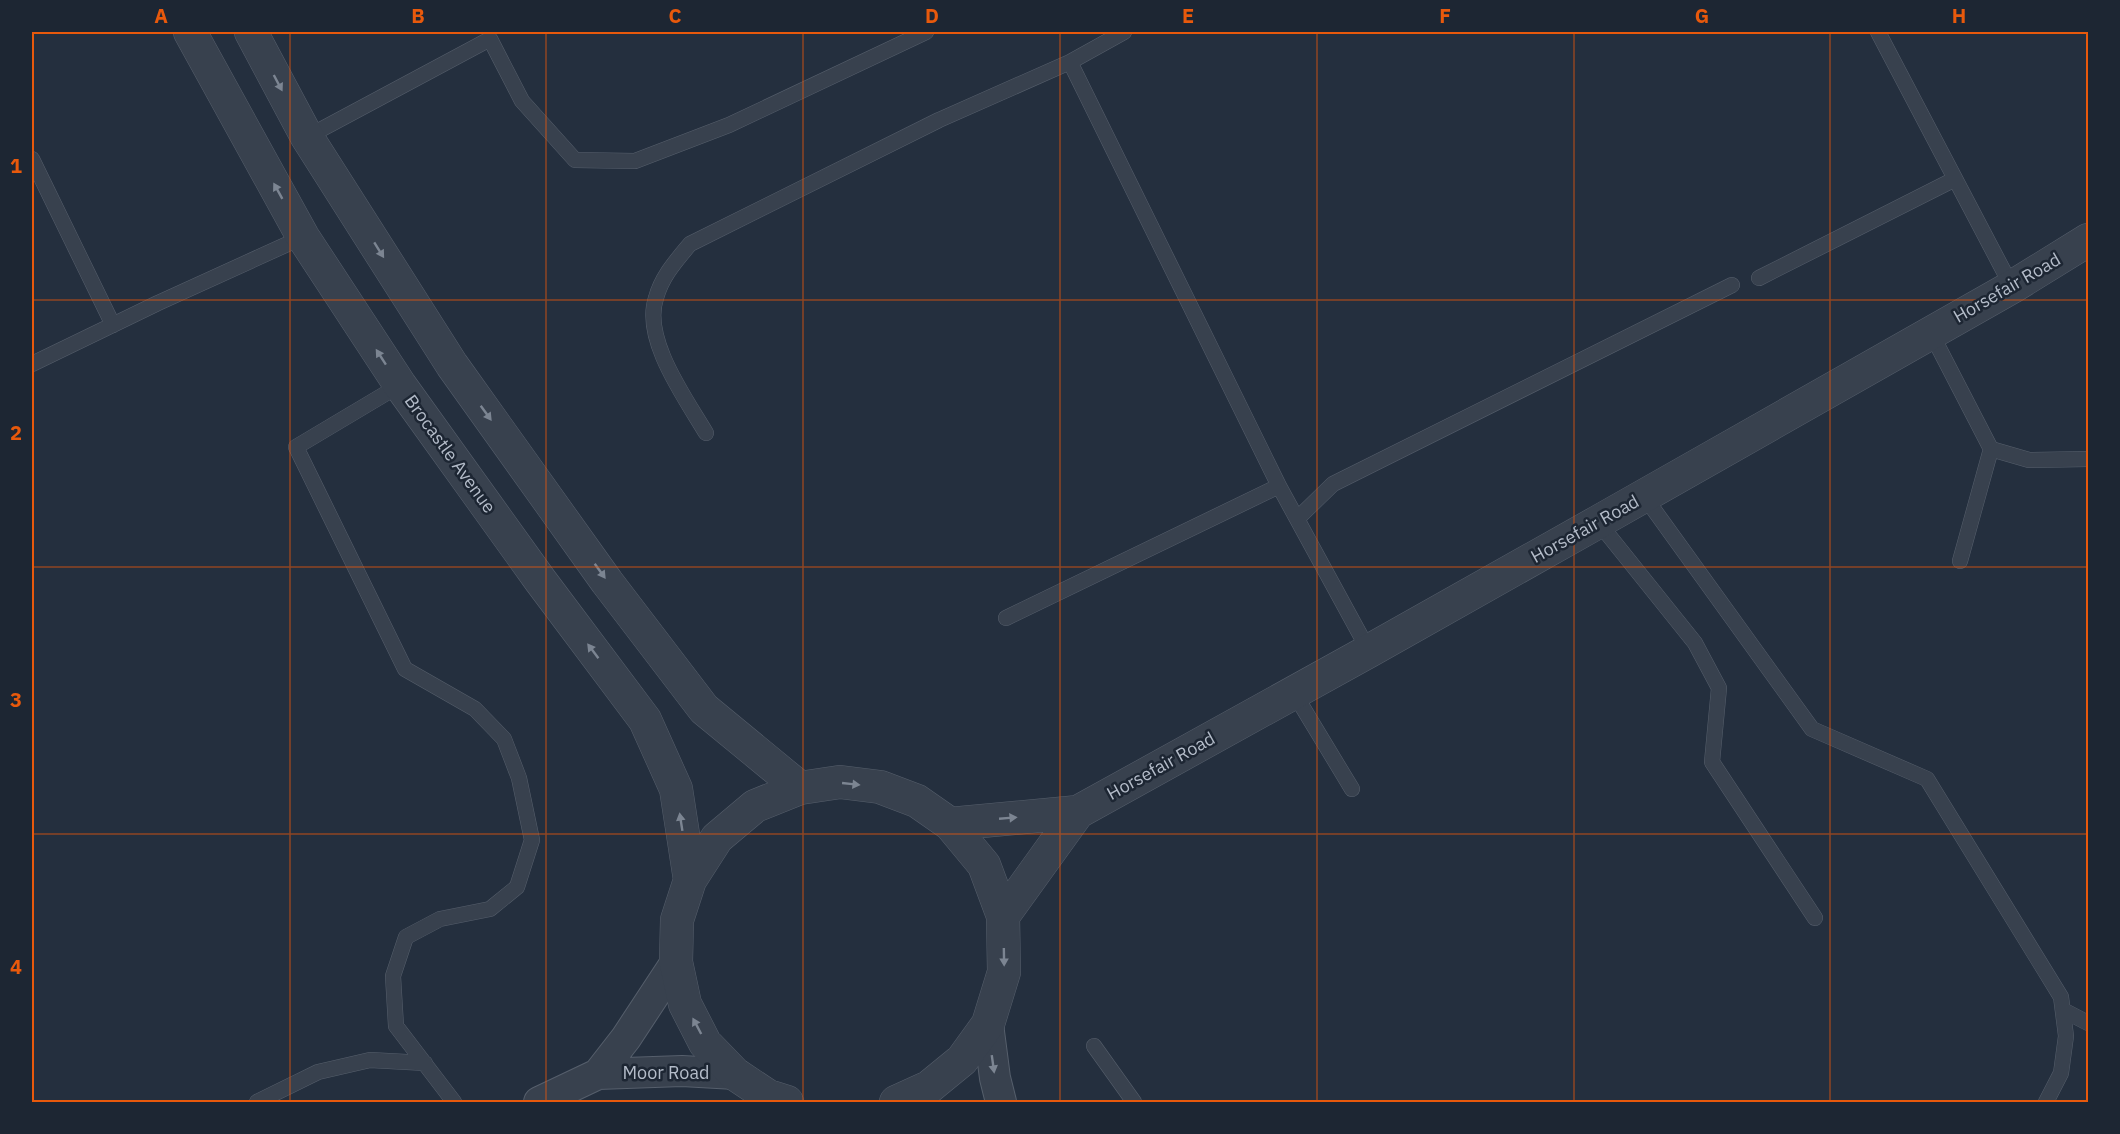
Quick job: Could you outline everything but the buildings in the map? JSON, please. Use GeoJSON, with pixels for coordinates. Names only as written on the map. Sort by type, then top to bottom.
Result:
{"type":"FeatureCollection","features":[{"type":"Feature","properties":{"kind":"street","name":"Brocastle Avenue"},"geometry":{"type":"LineString","coordinates":[[189,32],[303,237],[400,385],[540,580],[645,720],[676,789],[690,880]]}},
{"type":"Feature","properties":{"kind":"street"},"geometry":{"type":"LineString","coordinates":[[250,32],[307,137],[452,365],[607,582],[704,709],[800,788]]}},
{"type":"Feature","properties":{"kind":"street","name":"Horsefair Road"},"geometry":{"type":"LineString","coordinates":[[950,824],[1078,812],[1644,496],[2012,287],[2088,240]]}},
{"type":"Feature","properties":{"kind":"street"},"geometry":{"type":"LineString","coordinates":[[787,1102],[768,1096],[735,1074],[705,1043],[685,1004],[676,962],[677,920],[690,880],[717,838],[755,806],[800,788],[840,782],[880,787],[917,801],[950,824],[984,865],[1003,916],[1005,972],[988,1024],[962,1060],[929,1087],[896,1102]]}},
{"type":"Feature","properties":{"kind":"street","name":"Horsefair Road"},"geometry":{"type":"LineString","coordinates":[[1003,916],[1078,812]]}},
{"type":"Feature","properties":{"kind":"street","name":"Moor Road"},"geometry":{"type":"LineString","coordinates":[[598,1074],[626,1038],[676,962]]}},
{"type":"Feature","properties":{"kind":"street"},"geometry":{"type":"LineString","coordinates":[[988,1024],[995,1078],[1001,1102]]}},
{"type":"Feature","properties":{"kind":"street","name":"Moor Road"},"geometry":{"type":"LineString","coordinates":[[539,1102],[598,1074],[682,1071],[735,1074]]}},
{"type":"Feature","properties":{"kind":"lane"},"geometry":{"type":"LineString","coordinates":[[307,137],[488,35],[522,101],[575,160],[635,161],[729,125],[926,32]]}},
{"type":"Feature","properties":{"kind":"lane"},"geometry":{"type":"LineString","coordinates":[[706,433],[663,359],[655,328],[655,300],[658,291],[666,274],[690,244],[939,120],[1070,62],[1124,32]]}},
{"type":"Feature","properties":{"kind":"lane"},"geometry":{"type":"LineString","coordinates":[[1878,32],[2012,287]]}},
{"type":"Feature","properties":{"kind":"lane"},"geometry":{"type":"LineString","coordinates":[[1070,62],[1279,486],[1369,651]]}},
{"type":"Feature","properties":{"kind":"lane"},"geometry":{"type":"LineString","coordinates":[[32,159],[113,325]]}},
{"type":"Feature","properties":{"kind":"lane"},"geometry":{"type":"LineString","coordinates":[[1759,278],[1955,179]]}},
{"type":"Feature","properties":{"kind":"lane"},"geometry":{"type":"LineString","coordinates":[[32,364],[303,237]]}},
{"type":"Feature","properties":{"kind":"lane"},"geometry":{"type":"LineString","coordinates":[[1297,519],[1333,484],[1732,285]]}},
{"type":"Feature","properties":{"kind":"lane"},"geometry":{"type":"LineString","coordinates":[[1931,333],[1991,449],[1960,561]]}},
{"type":"Feature","properties":{"kind":"lane"},"geometry":{"type":"LineString","coordinates":[[400,385],[296,447],[405,669],[475,709],[504,739],[519,778],[532,840],[517,887],[490,909],[440,920],[405,936],[393,976],[396,1026],[454,1102]]}},
{"type":"Feature","properties":{"kind":"lane"},"geometry":{"type":"LineString","coordinates":[[1991,449],[2030,460],[2088,459]]}},
{"type":"Feature","properties":{"kind":"lane"},"geometry":{"type":"LineString","coordinates":[[1006,618],[1279,486]]}},
{"type":"Feature","properties":{"kind":"lane"},"geometry":{"type":"LineString","coordinates":[[1644,496],[1812,729],[1927,779],[2061,997],[2066,1036],[2061,1073],[2046,1102]]}},
{"type":"Feature","properties":{"kind":"lane"},"geometry":{"type":"LineString","coordinates":[[1598,522],[1695,643],[1719,688],[1712,762],[1815,918]]}},
{"type":"Feature","properties":{"kind":"lane"},"geometry":{"type":"LineString","coordinates":[[1294,693],[1352,789]]}},
{"type":"Feature","properties":{"kind":"lane"},"geometry":{"type":"LineString","coordinates":[[2062,1010],[2088,1023]]}},
{"type":"Feature","properties":{"kind":"lane"},"geometry":{"type":"LineString","coordinates":[[1094,1046],[1134,1102]]}},
{"type":"Feature","properties":{"kind":"lane"},"geometry":{"type":"LineString","coordinates":[[257,1102],[318,1072],[370,1060],[425,1063]]}}]}
